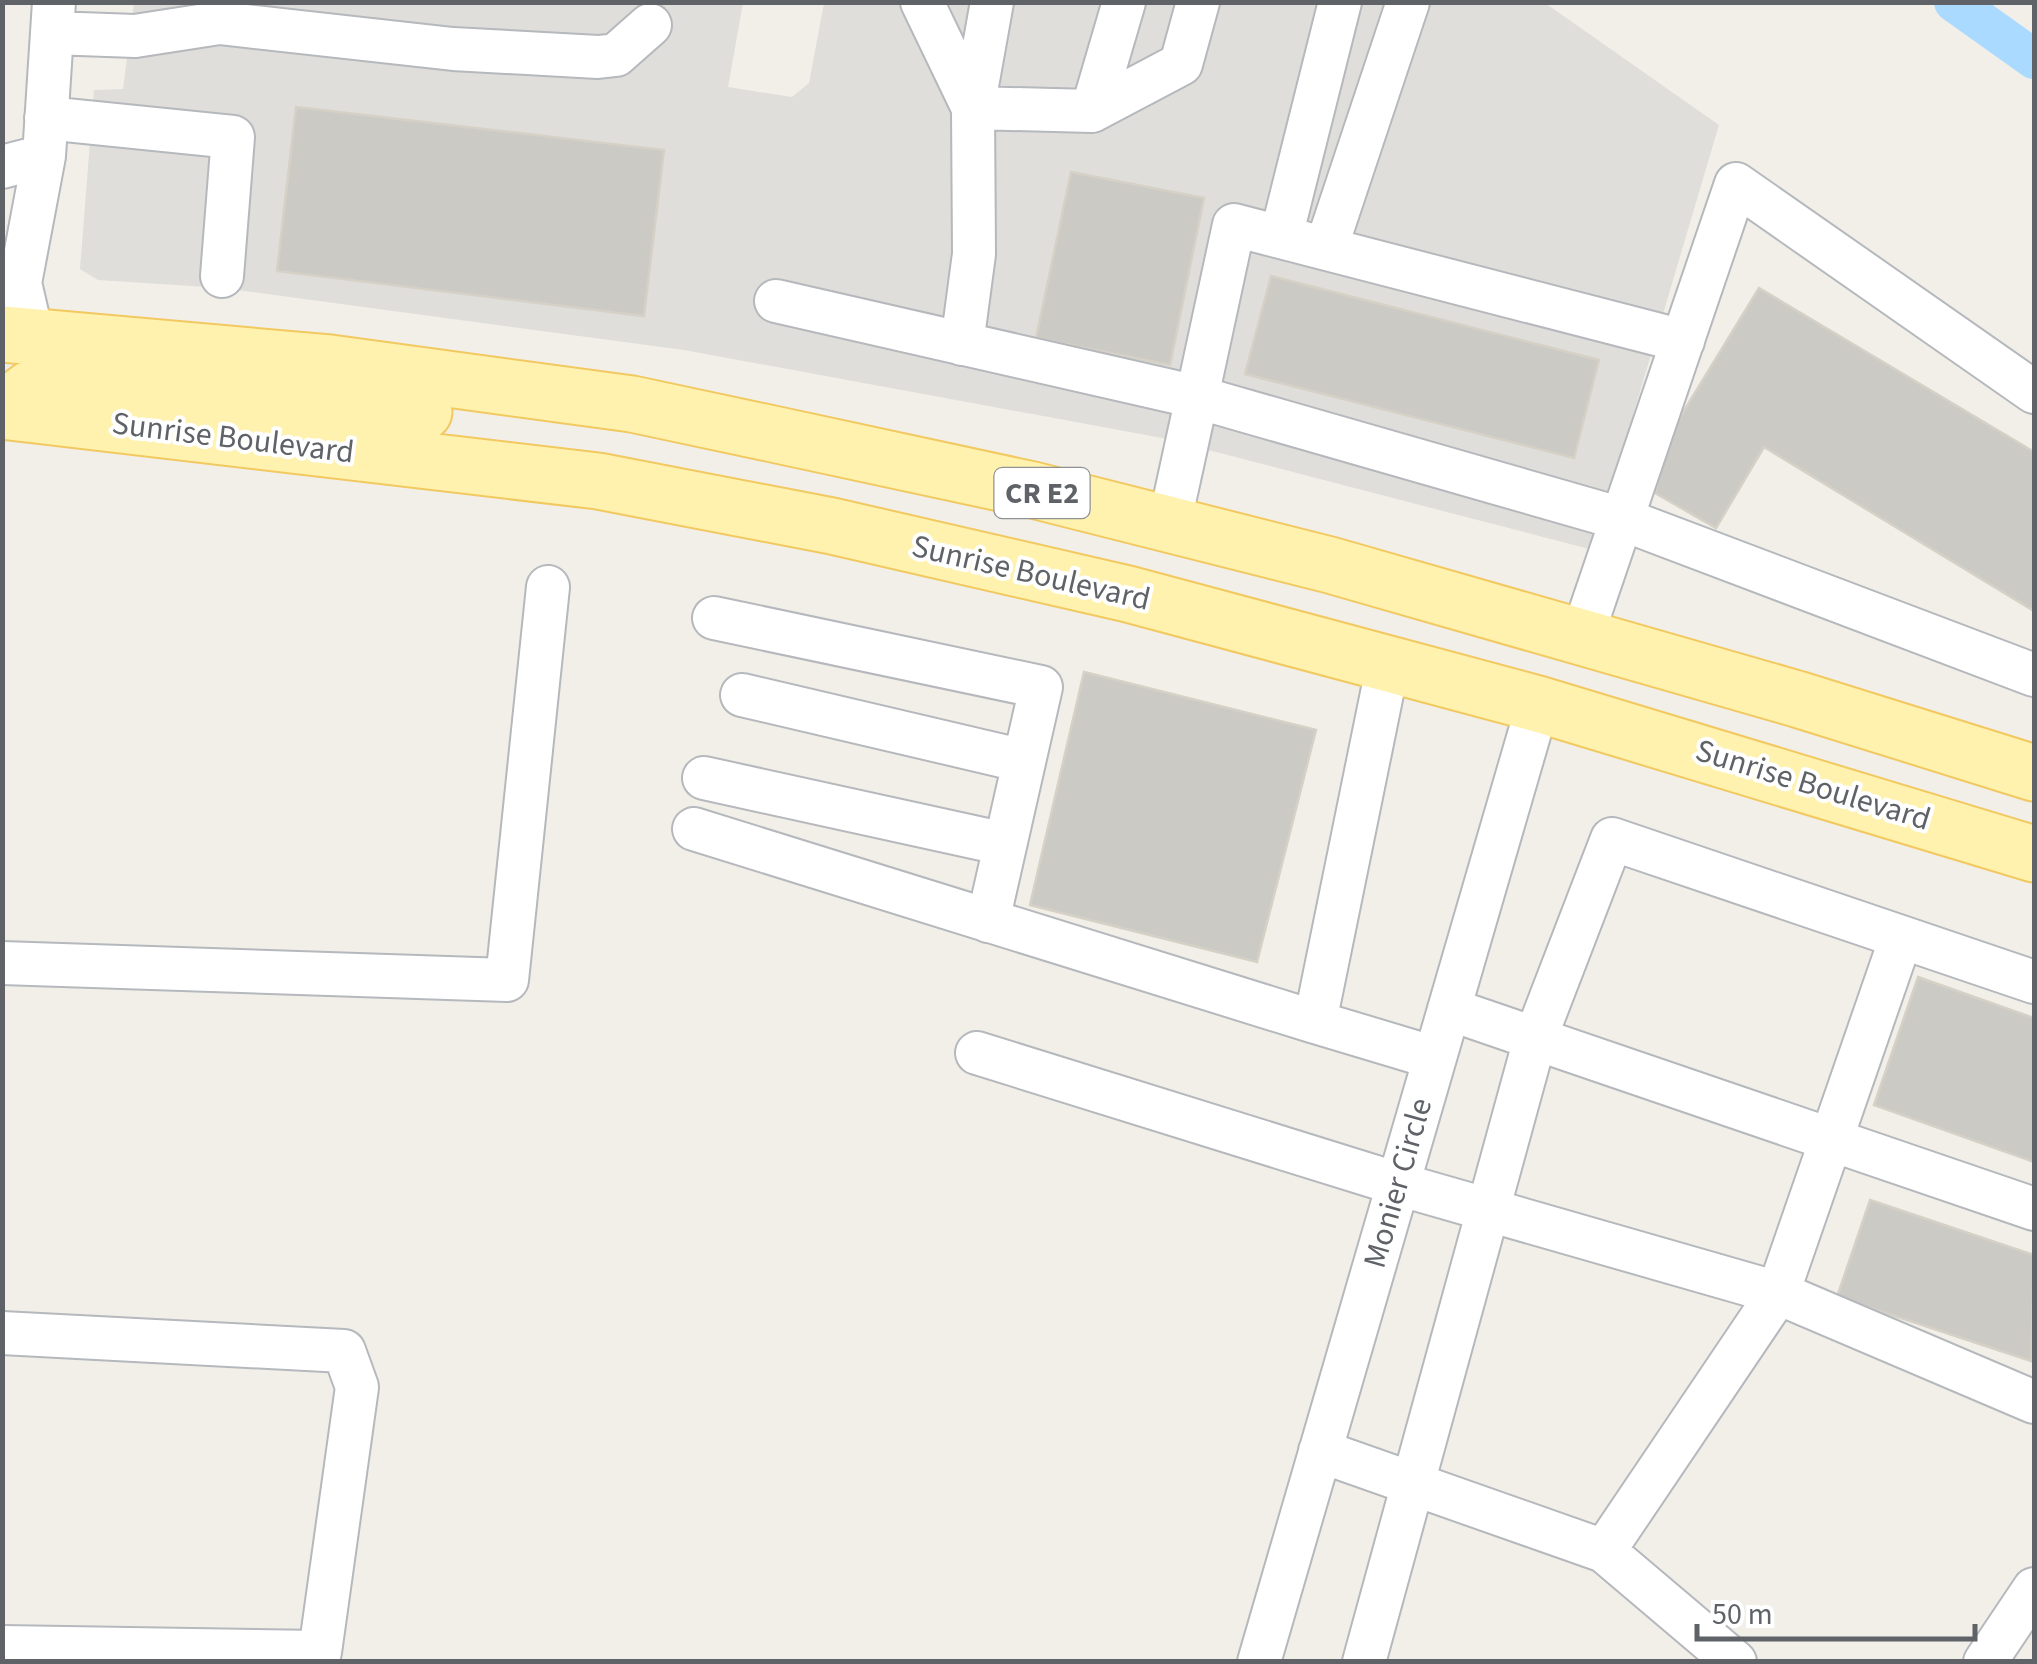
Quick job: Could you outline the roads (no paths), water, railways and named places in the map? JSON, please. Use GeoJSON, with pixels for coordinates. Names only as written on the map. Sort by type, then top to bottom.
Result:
{"type":"FeatureCollection","features":[{"type":"Feature","properties":{"kind":"main road","name":"CR E2"},"geometry":{"type":"LineString","coordinates":[[12,341],[330,363],[632,404],[1032,490],[1169,525],[1557,629],[2031,772]]}},
{"type":"Feature","properties":{"kind":"main road"},"geometry":{"type":"LineString","coordinates":[[2,410],[30,388],[67,375],[425,412],[452,402],[478,383]]}},
{"type":"Feature","properties":{"kind":"main road","name":"Sunrise Boulevard"},"geometry":{"type":"LineString","coordinates":[[2,410],[598,481],[832,526],[1128,594],[1538,704],[2034,854]]}},
{"type":"Feature","properties":{"kind":"main road"},"geometry":{"type":"LineString","coordinates":[[1128,594],[1178,566],[1203,567],[1486,638],[1557,629]]}},
{"type":"Feature","properties":{"kind":"main road"},"geometry":{"type":"LineString","coordinates":[[1538,704],[1579,674],[1608,671],[1972,788],[1984,788],[2031,772]]}},
{"type":"Feature","properties":{"kind":"street"},"geometry":{"type":"LineString","coordinates":[[922,2],[973,108]]}},
{"type":"Feature","properties":{"kind":"street"},"geometry":{"type":"LineString","coordinates":[[962,344],[974,254],[973,108],[992,2]]}},
{"type":"Feature","properties":{"kind":"street"},"geometry":{"type":"LineString","coordinates":[[1092,111],[1124,2]]}},
{"type":"Feature","properties":{"kind":"street"},"geometry":{"type":"LineString","coordinates":[[973,108],[1092,111],[1181,64],[1198,2]]}},
{"type":"Feature","properties":{"kind":"street"},"geometry":{"type":"LineString","coordinates":[[1281,237],[1340,2]]}},
{"type":"Feature","properties":{"kind":"street"},"geometry":{"type":"LineString","coordinates":[[1326,248],[1408,2]]}},
{"type":"Feature","properties":{"kind":"street"},"geometry":{"type":"LineString","coordinates":[[12,341],[45,137],[53,18],[136,36],[219,23],[453,48],[598,58],[616,55],[650,25]]}},
{"type":"Feature","properties":{"kind":"street"},"geometry":{"type":"LineString","coordinates":[[2,167],[45,137],[233,137],[222,276]]}},
{"type":"Feature","properties":{"kind":"street"},"geometry":{"type":"LineString","coordinates":[[1557,629],[1622,519],[1736,184],[2034,392]]}},
{"type":"Feature","properties":{"kind":"street"},"geometry":{"type":"LineString","coordinates":[[1169,525],[1234,225],[1683,341]]}},
{"type":"Feature","properties":{"kind":"street"},"geometry":{"type":"LineString","coordinates":[[776,301],[1196,397],[1622,519],[2034,675]]}},
{"type":"Feature","properties":{"kind":"street"},"geometry":{"type":"LineString","coordinates":[[2,963],[506,980],[548,587]]}},
{"type":"Feature","properties":{"kind":"street"},"geometry":{"type":"LineString","coordinates":[[714,618],[1040,687],[988,921]]}},
{"type":"Feature","properties":{"kind":"street"},"geometry":{"type":"LineString","coordinates":[[1315,1022],[1388,664]]}},
{"type":"Feature","properties":{"kind":"street"},"geometry":{"type":"LineString","coordinates":[[742,695],[1024,761]]}},
{"type":"Feature","properties":{"kind":"street","name":"Monier Circle"},"geometry":{"type":"LineString","coordinates":[[1259,1662],[1538,704]]}},
{"type":"Feature","properties":{"kind":"street"},"geometry":{"type":"LineString","coordinates":[[704,778],[1006,844]]}},
{"type":"Feature","properties":{"kind":"street"},"geometry":{"type":"LineString","coordinates":[[694,829],[1435,1058]]}},
{"type":"Feature","properties":{"kind":"street"},"geometry":{"type":"LineString","coordinates":[[1364,1662],[1485,1209],[1536,1038],[1612,839],[2034,982]]}},
{"type":"Feature","properties":{"kind":"street"},"geometry":{"type":"LineString","coordinates":[[1604,1551],[1778,1293],[1901,938]]}},
{"type":"Feature","properties":{"kind":"street"},"geometry":{"type":"LineString","coordinates":[[1449,1009],[2034,1208]]}},
{"type":"Feature","properties":{"kind":"street"},"geometry":{"type":"LineString","coordinates":[[977,1053],[1398,1184],[1778,1293],[2034,1402]]}},
{"type":"Feature","properties":{"kind":"street"},"geometry":{"type":"LineString","coordinates":[[2,1333],[344,1351],[356,1386],[320,1652],[2,1647]]}},
{"type":"Feature","properties":{"kind":"street"},"geometry":{"type":"LineString","coordinates":[[1320,1451],[1604,1551],[1734,1662]]}},
{"type":"Feature","properties":{"kind":"street"},"geometry":{"type":"LineString","coordinates":[[1985,1662],[2034,1589]]}},
{"type":"Feature","properties":{"kind":"waterway"},"geometry":{"type":"LineString","coordinates":[[1954,2],[2034,59]]}}]}
